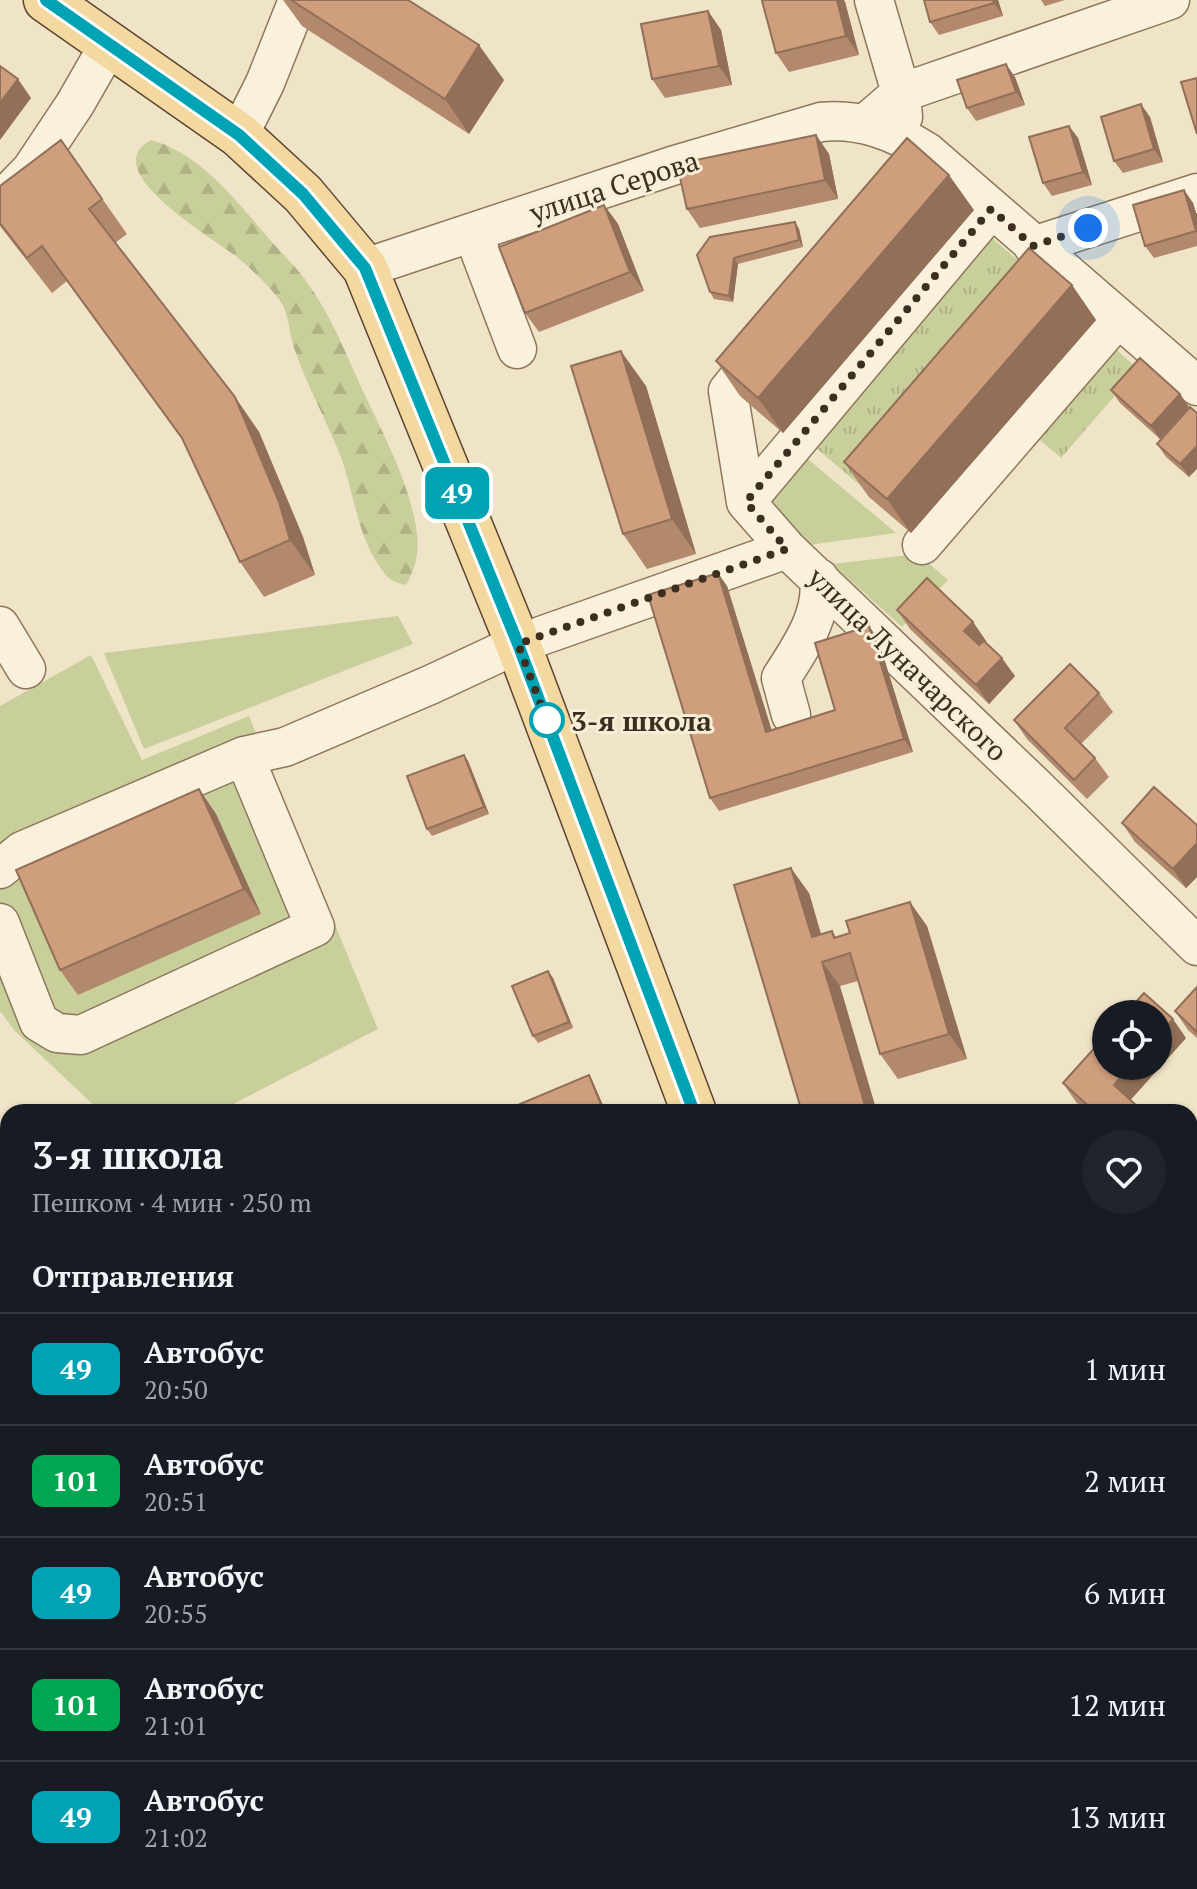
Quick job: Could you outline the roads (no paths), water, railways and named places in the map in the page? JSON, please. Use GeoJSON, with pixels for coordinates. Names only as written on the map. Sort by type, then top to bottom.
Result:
{"type":"FeatureCollection","features":[{"type":"Feature","properties":{"kind":"main road"},"geometry":{"type":"LineString","coordinates":[[46,0],[239,135],[303,194],[365,268],[518,644],[691,1104]]}},
{"type":"Feature","properties":{"kind":"street"},"geometry":{"type":"LineString","coordinates":[[239,135],[265,83],[298,0]]}},
{"type":"Feature","properties":{"kind":"street"},"geometry":{"type":"LineString","coordinates":[[874,0],[901,93],[913,155],[991,209],[1197,386]]}},
{"type":"Feature","properties":{"kind":"street"},"geometry":{"type":"LineString","coordinates":[[865,124],[901,93],[1170,0]]}},
{"type":"Feature","properties":{"kind":"street"},"geometry":{"type":"LineString","coordinates":[[0,202],[31,170],[75,104],[110,43]]}},
{"type":"Feature","properties":{"kind":"street","name":"улица Серова"},"geometry":{"type":"LineString","coordinates":[[365,268],[672,166],[821,122],[841,120],[865,124],[913,155]]}},
{"type":"Feature","properties":{"kind":"street"},"geometry":{"type":"LineString","coordinates":[[1033,246],[1197,193]]}},
{"type":"Feature","properties":{"kind":"street"},"geometry":{"type":"LineString","coordinates":[[746,502],[991,209]]}},
{"type":"Feature","properties":{"kind":"street"},"geometry":{"type":"LineString","coordinates":[[473,233],[517,349]]}},
{"type":"Feature","properties":{"kind":"street"},"geometry":{"type":"LineString","coordinates":[[922,545],[1118,318]]}},
{"type":"Feature","properties":{"kind":"street"},"geometry":{"type":"LineString","coordinates":[[787,320],[728,391],[746,502],[787,549]]}},
{"type":"Feature","properties":{"kind":"street","name":"улица Луначарского"},"geometry":{"type":"LineString","coordinates":[[0,869],[22,851],[244,756],[298,741],[518,644],[787,549],[1197,946]]}},
{"type":"Feature","properties":{"kind":"street"},"geometry":{"type":"LineString","coordinates":[[791,715],[781,678],[805,641],[821,595],[819,578]]}},
{"type":"Feature","properties":{"kind":"street"},"geometry":{"type":"LineString","coordinates":[[0,626],[26,669]]}},
{"type":"Feature","properties":{"kind":"street"},"geometry":{"type":"LineString","coordinates":[[0,923],[39,1022],[57,1033],[81,1035],[315,927],[244,756]]}},
{"type":"Feature","properties":{"kind":"place","name":"3-я школа"},"geometry":{"type":"Point","coordinates":[547,720]}}]}
